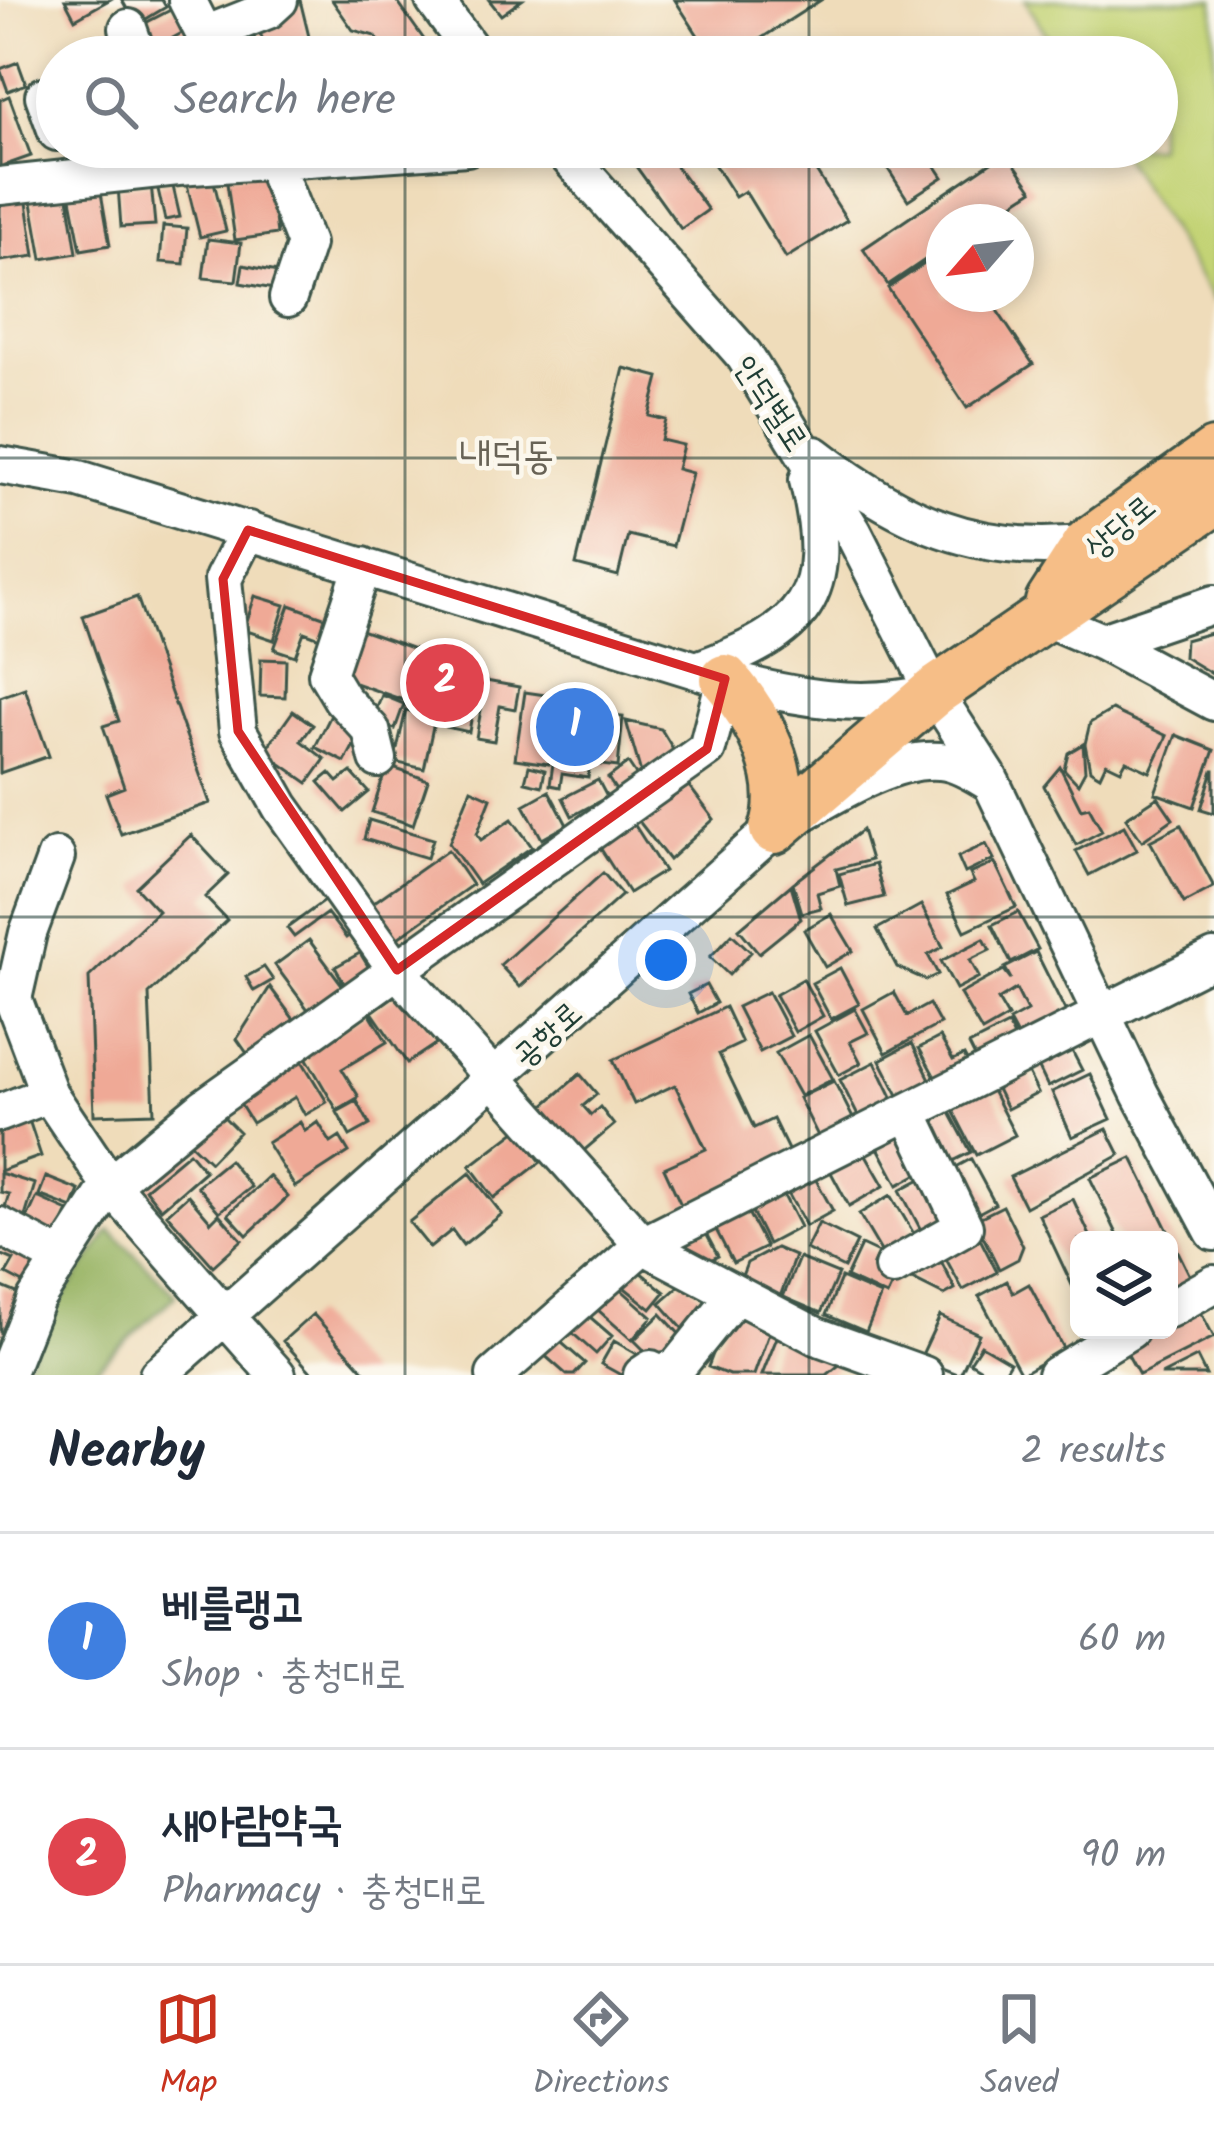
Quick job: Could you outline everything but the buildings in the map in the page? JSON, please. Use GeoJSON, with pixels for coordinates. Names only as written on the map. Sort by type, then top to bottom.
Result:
{"type":"FeatureCollection","features":[{"type":"Feature","properties":{"kind":"main road","name":"상당로"},"geometry":{"type":"LineString","coordinates":[[1041,616],[1088,543],[1214,453]]}},
{"type":"Feature","properties":{"kind":"main road","name":"상당로"},"geometry":{"type":"LineString","coordinates":[[934,692],[1214,501]]}},
{"type":"Feature","properties":{"kind":"main road"},"geometry":{"type":"LineString","coordinates":[[711,675],[754,721],[777,772],[780,810],[774,829]]}},
{"type":"Feature","properties":{"kind":"main road","name":"공항로"},"geometry":{"type":"LineString","coordinates":[[774,829],[934,692]]}},
{"type":"Feature","properties":{"kind":"street"},"geometry":{"type":"LineString","coordinates":[[187,0],[205,35],[268,10],[279,0]]}},
{"type":"Feature","properties":{"kind":"street"},"geometry":{"type":"LineString","coordinates":[[434,0],[461,36]]}},
{"type":"Feature","properties":{"kind":"street"},"geometry":{"type":"LineString","coordinates":[[0,186],[53,168]]}},
{"type":"Feature","properties":{"kind":"street"},"geometry":{"type":"LineString","coordinates":[[276,168],[306,244],[288,298]]}},
{"type":"Feature","properties":{"kind":"street","name":"안덕벌로"},"geometry":{"type":"LineString","coordinates":[[578,168],[744,356],[853,532],[934,692],[992,784],[1140,1094],[1214,1232]]}},
{"type":"Feature","properties":{"kind":"street"},"geometry":{"type":"LineString","coordinates":[[798,442],[884,504],[930,527],[995,543],[1088,543]]}},
{"type":"Feature","properties":{"kind":"street"},"geometry":{"type":"LineString","coordinates":[[711,675],[776,635],[811,591],[822,552],[798,442]]}},
{"type":"Feature","properties":{"kind":"street"},"geometry":{"type":"LineString","coordinates":[[0,465],[79,479],[797,698],[904,700],[934,692]]}},
{"type":"Feature","properties":{"kind":"street"},"geometry":{"type":"LineString","coordinates":[[248,530],[223,579],[238,731],[281,807],[397,970],[643,1245],[816,1336],[924,1375]]}},
{"type":"Feature","properties":{"kind":"street"},"geometry":{"type":"LineString","coordinates":[[362,566],[328,674],[342,699],[371,730],[378,759]]}},
{"type":"Feature","properties":{"kind":"street"},"geometry":{"type":"LineString","coordinates":[[1102,642],[1214,604]]}},
{"type":"Feature","properties":{"kind":"street"},"geometry":{"type":"LineString","coordinates":[[1041,616],[1102,642],[1214,702]]}},
{"type":"Feature","properties":{"kind":"street"},"geometry":{"type":"LineString","coordinates":[[5,1375],[36,1298],[110,1185],[203,1108],[707,749],[711,675]]}},
{"type":"Feature","properties":{"kind":"street"},"geometry":{"type":"LineString","coordinates":[[774,829],[879,774],[911,763],[943,760],[992,784]]}},
{"type":"Feature","properties":{"kind":"street","name":"공항로"},"geometry":{"type":"LineString","coordinates":[[158,1375],[774,829]]}},
{"type":"Feature","properties":{"kind":"street"},"geometry":{"type":"LineString","coordinates":[[56,857],[28,933],[13,999],[49,1094],[110,1185],[277,1375]]}},
{"type":"Feature","properties":{"kind":"street"},"geometry":{"type":"LineString","coordinates":[[495,1375],[643,1245],[1214,958]]}},
{"type":"Feature","properties":{"kind":"street"},"geometry":{"type":"LineString","coordinates":[[0,1113],[49,1094]]}},
{"type":"Feature","properties":{"kind":"street"},"geometry":{"type":"LineString","coordinates":[[893,1268],[964,1227],[909,1113]]}},
{"type":"Feature","properties":{"kind":"street"},"geometry":{"type":"LineString","coordinates":[[0,1226],[62,1259]]}},
{"type":"Feature","properties":{"kind":"street"},"geometry":{"type":"LineString","coordinates":[[1178,1304],[1214,1283]]}},
{"type":"Feature","properties":{"kind":"street"},"geometry":{"type":"LineString","coordinates":[[642,1375],[646,1370],[658,1374],[677,1367],[736,1294]]}},
{"type":"Feature","properties":{"kind":"street"},"geometry":{"type":"LineString","coordinates":[[1056,1375],[1115,1339]]}},
{"type":"Feature","properties":{"kind":"highlighted area"},"geometry":{"type":"Polygon","coordinates":[[[248,530],[725,679],[707,749],[397,970],[238,731],[223,579],[248,530]]]}},
{"type":"Feature","properties":{"kind":"green space"},"geometry":{"type":"Polygon","coordinates":[[[1025,0],[1214,0],[1214,301],[1130,168],[1178,168],[1178,36],[1047,36],[1025,0]]]}},
{"type":"Feature","properties":{"kind":"green space"},"geometry":{"type":"Polygon","coordinates":[[[110,1230],[176,1295],[89,1375],[22,1375],[49,1317],[110,1230]]]}},
{"type":"Feature","properties":{"kind":"place","name":"새아람약국"},"geometry":{"type":"Point","coordinates":[445,683]}},
{"type":"Feature","properties":{"kind":"place","name":"베를랭고"},"geometry":{"type":"Point","coordinates":[575,727]}},
{"type":"Feature","properties":{"kind":"district","name":"내덕동"},"geometry":{"type":"Point","coordinates":[507,454]}}]}
